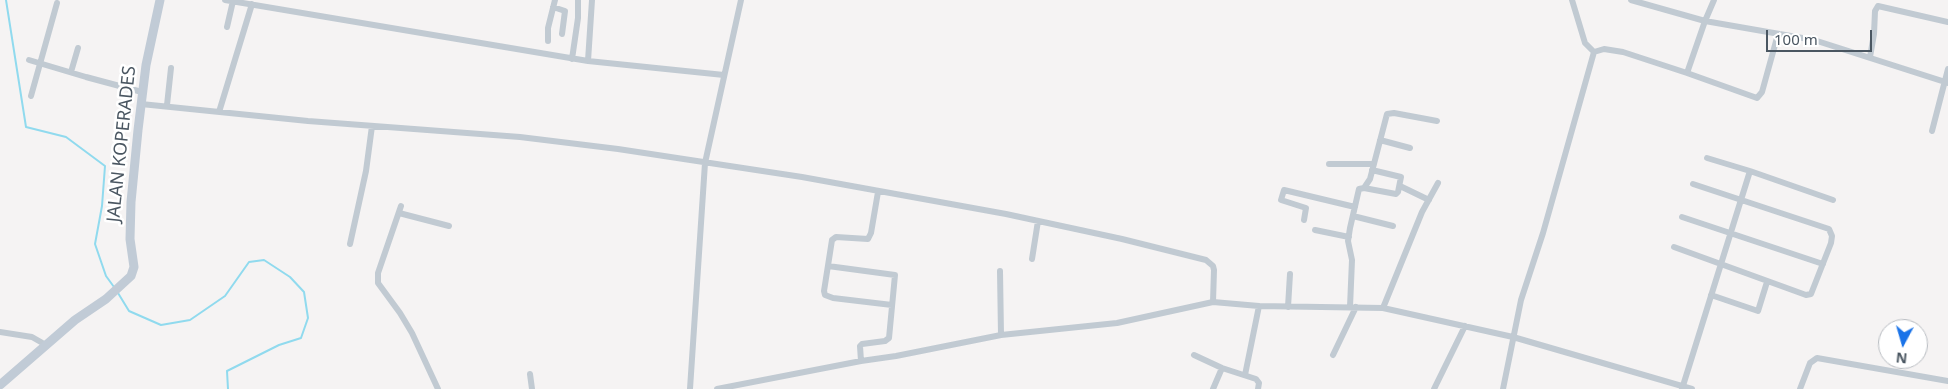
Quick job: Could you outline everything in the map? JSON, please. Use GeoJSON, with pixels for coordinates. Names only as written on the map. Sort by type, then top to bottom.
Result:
{"type":"FeatureCollection","features":[{"type":"Feature","properties":{"kind":"street","name":"JALAN KOPERADES"},"geometry":{"type":"LineString","coordinates":[[0,385],[46,344],[106,299],[131,276],[133,271],[130,239],[131,202],[142,92],[160,0]]}},
{"type":"Feature","properties":{"kind":"street"},"geometry":{"type":"LineString","coordinates":[[225,0],[572,59],[724,75]]}},
{"type":"Feature","properties":{"kind":"street"},"geometry":{"type":"LineString","coordinates":[[572,59],[578,18],[578,0]]}},
{"type":"Feature","properties":{"kind":"street"},"geometry":{"type":"LineString","coordinates":[[588,61],[592,0]]}},
{"type":"Feature","properties":{"kind":"street"},"geometry":{"type":"LineString","coordinates":[[690,389],[706,163],[741,0]]}},
{"type":"Feature","properties":{"kind":"street"},"geometry":{"type":"LineString","coordinates":[[1572,0],[1585,43],[1594,52]]}},
{"type":"Feature","properties":{"kind":"street"},"geometry":{"type":"LineString","coordinates":[[1631,0],[1705,21],[1814,40],[1946,83]]}},
{"type":"Feature","properties":{"kind":"street"},"geometry":{"type":"LineString","coordinates":[[1686,74],[1714,0]]}},
{"type":"Feature","properties":{"kind":"street"},"geometry":{"type":"LineString","coordinates":[[227,27],[233,1]]}},
{"type":"Feature","properties":{"kind":"street"},"geometry":{"type":"LineString","coordinates":[[31,96],[57,3]]}},
{"type":"Feature","properties":{"kind":"street"},"geometry":{"type":"LineString","coordinates":[[548,41],[548,31],[554,3],[565,11],[562,34]]}},
{"type":"Feature","properties":{"kind":"street"},"geometry":{"type":"LineString","coordinates":[[220,112],[252,4]]}},
{"type":"Feature","properties":{"kind":"street"},"geometry":{"type":"LineString","coordinates":[[1870,57],[1874,38],[1875,11],[1878,6],[1948,22]]}},
{"type":"Feature","properties":{"kind":"street"},"geometry":{"type":"LineString","coordinates":[[1594,52],[1604,49],[1623,52],[1757,98],[1762,92],[1778,34]]}},
{"type":"Feature","properties":{"kind":"street"},"geometry":{"type":"LineString","coordinates":[[71,72],[78,48]]}},
{"type":"Feature","properties":{"kind":"street"},"geometry":{"type":"LineString","coordinates":[[1503,389],[1521,300],[1543,233],[1594,52]]}},
{"type":"Feature","properties":{"kind":"street"},"geometry":{"type":"LineString","coordinates":[[30,60],[142,92]]}},
{"type":"Feature","properties":{"kind":"street"},"geometry":{"type":"LineString","coordinates":[[167,105],[171,68]]}},
{"type":"Feature","properties":{"kind":"street"},"geometry":{"type":"LineString","coordinates":[[1932,131],[1948,70]]}},
{"type":"Feature","properties":{"kind":"street"},"geometry":{"type":"LineString","coordinates":[[141,104],[372,126],[520,137],[670,156],[1038,221],[1206,260],[1213,266],[1214,270],[1212,302]]}},
{"type":"Feature","properties":{"kind":"street"},"geometry":{"type":"LineString","coordinates":[[1364,188],[1370,179],[1388,113],[1437,121]]}},
{"type":"Feature","properties":{"kind":"street"},"geometry":{"type":"LineString","coordinates":[[350,244],[366,171],[372,126]]}},
{"type":"Feature","properties":{"kind":"street"},"geometry":{"type":"LineString","coordinates":[[1380,140],[1410,148]]}},
{"type":"Feature","properties":{"kind":"street"},"geometry":{"type":"LineString","coordinates":[[1707,158],[1833,200]]}},
{"type":"Feature","properties":{"kind":"street"},"geometry":{"type":"LineString","coordinates":[[1329,164],[1373,167],[1400,178],[1400,186],[1396,194],[1364,188],[1359,189],[1348,237],[1352,260],[1353,307],[1333,356]]}},
{"type":"Feature","properties":{"kind":"street"},"geometry":{"type":"LineString","coordinates":[[1683,388],[1750,171]]}},
{"type":"Feature","properties":{"kind":"street"},"geometry":{"type":"LineString","coordinates":[[1383,308],[1422,212],[1438,183]]}},
{"type":"Feature","properties":{"kind":"street"},"geometry":{"type":"LineString","coordinates":[[1674,247],[1767,282],[1809,295],[1812,294],[1831,243],[1832,236],[1829,229],[1694,184]]}},
{"type":"Feature","properties":{"kind":"street"},"geometry":{"type":"LineString","coordinates":[[1400,186],[1429,200]]}},
{"type":"Feature","properties":{"kind":"street"},"geometry":{"type":"LineString","coordinates":[[1306,208],[1282,200],[1284,190],[1355,207]]}},
{"type":"Feature","properties":{"kind":"street"},"geometry":{"type":"LineString","coordinates":[[878,192],[870,236],[866,239],[833,238],[824,288],[825,294],[829,297],[892,305]]}},
{"type":"Feature","properties":{"kind":"street"},"geometry":{"type":"LineString","coordinates":[[1304,220],[1309,196]]}},
{"type":"Feature","properties":{"kind":"street"},"geometry":{"type":"LineString","coordinates":[[438,389],[412,333],[378,283],[378,273],[400,210],[449,226]]}},
{"type":"Feature","properties":{"kind":"street"},"geometry":{"type":"LineString","coordinates":[[1353,216],[1393,226]]}},
{"type":"Feature","properties":{"kind":"street"},"geometry":{"type":"LineString","coordinates":[[1682,217],[1823,264]]}},
{"type":"Feature","properties":{"kind":"street"},"geometry":{"type":"LineString","coordinates":[[1032,259],[1038,221]]}},
{"type":"Feature","properties":{"kind":"street"},"geometry":{"type":"LineString","coordinates":[[1315,230],[1348,237]]}},
{"type":"Feature","properties":{"kind":"street"},"geometry":{"type":"LineString","coordinates":[[828,266],[894,274],[889,338],[885,341],[862,344],[860,346],[861,361]]}},
{"type":"Feature","properties":{"kind":"street"},"geometry":{"type":"LineString","coordinates":[[1000,271],[1001,335]]}},
{"type":"Feature","properties":{"kind":"street"},"geometry":{"type":"LineString","coordinates":[[1288,307],[1290,274]]}},
{"type":"Feature","properties":{"kind":"street"},"geometry":{"type":"LineString","coordinates":[[1711,295],[1758,311],[1767,282]]}},
{"type":"Feature","properties":{"kind":"street"},"geometry":{"type":"LineString","coordinates":[[717,389],[1001,335],[1043,332],[1117,322],[1212,302],[1288,307],[1383,308],[1513,337],[1683,388],[1692,389]]}},
{"type":"Feature","properties":{"kind":"street"},"geometry":{"type":"LineString","coordinates":[[1245,375],[1260,306]]}},
{"type":"Feature","properties":{"kind":"street"},"geometry":{"type":"LineString","coordinates":[[1434,389],[1465,326]]}},
{"type":"Feature","properties":{"kind":"street"},"geometry":{"type":"LineString","coordinates":[[0,332],[32,337],[46,344]]}},
{"type":"Feature","properties":{"kind":"street"},"geometry":{"type":"LineString","coordinates":[[1194,354],[1222,368],[1258,380],[1258,389]]}},
{"type":"Feature","properties":{"kind":"street"},"geometry":{"type":"LineString","coordinates":[[1800,389],[1810,363],[1817,358],[1948,381]]}},
{"type":"Feature","properties":{"kind":"street"},"geometry":{"type":"LineString","coordinates":[[1214,389],[1222,368]]}},
{"type":"Feature","properties":{"kind":"street"},"geometry":{"type":"LineString","coordinates":[[530,374],[532,389]]}},
{"type":"Feature","properties":{"kind":"waterway"},"geometry":{"type":"LineString","coordinates":[[6,0],[26,127],[66,137],[105,166],[102,206],[95,244],[106,276],[114,287]]}},
{"type":"Feature","properties":{"kind":"waterway"},"geometry":{"type":"LineString","coordinates":[[118,293],[129,311],[161,325],[190,320],[225,296],[249,262],[264,260],[290,277],[304,292],[308,318],[301,338],[279,345],[227,371],[228,389]]}}]}
